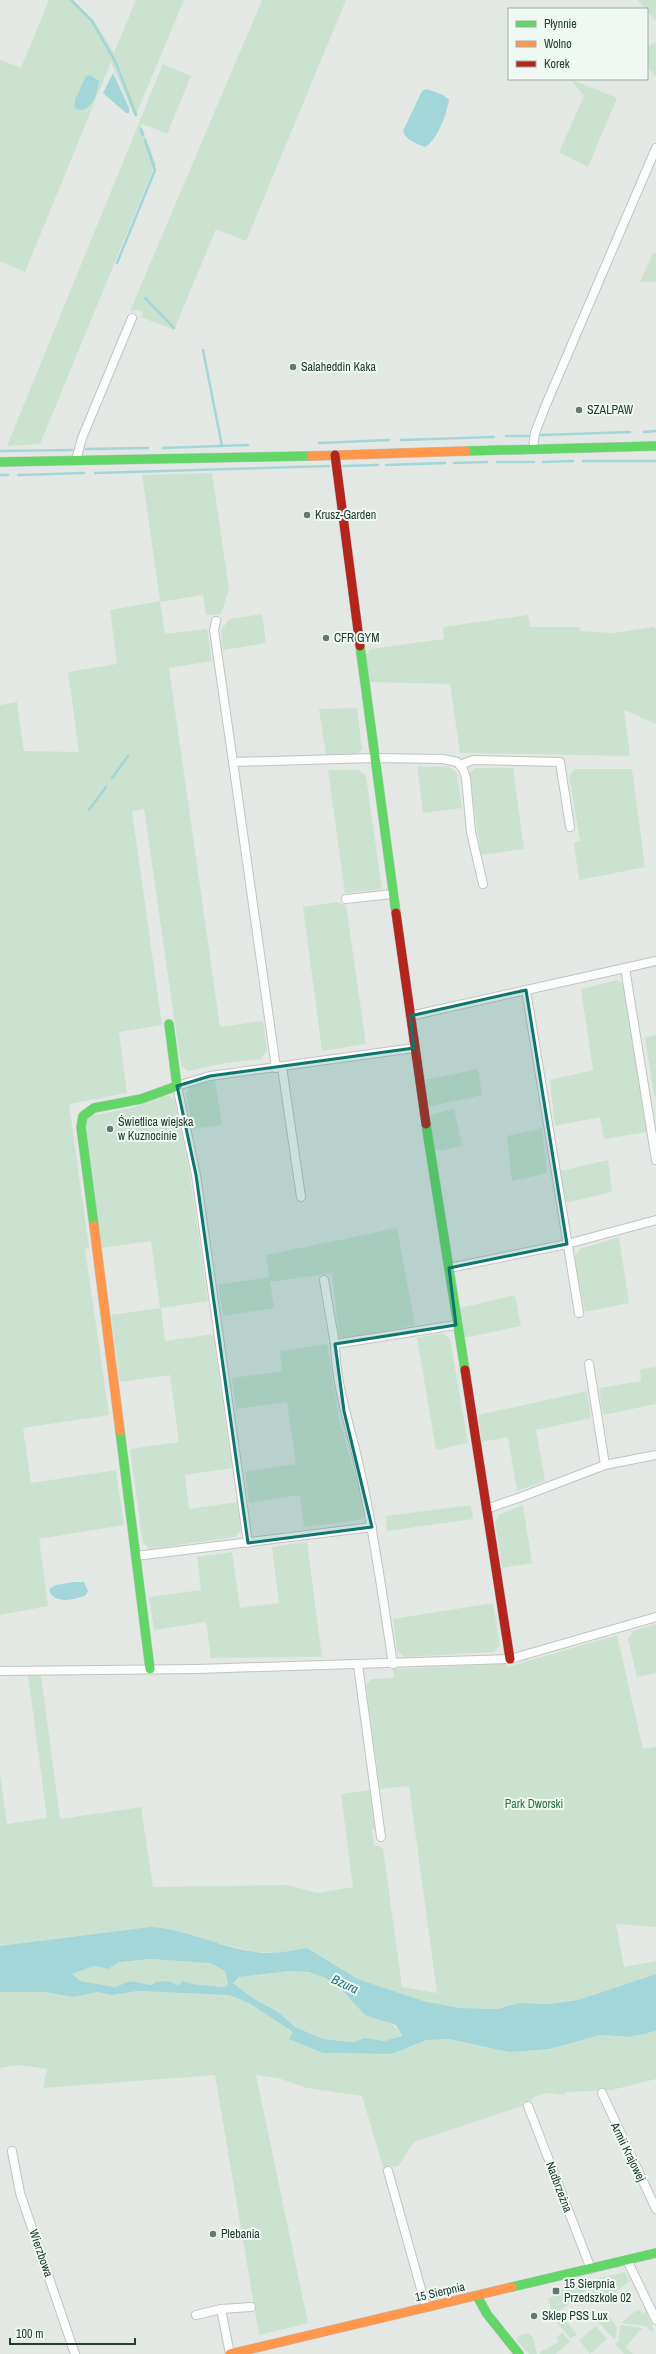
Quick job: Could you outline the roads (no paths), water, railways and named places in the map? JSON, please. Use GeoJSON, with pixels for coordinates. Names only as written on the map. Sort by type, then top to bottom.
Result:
{"type":"FeatureCollection","features":[{"type":"Feature","properties":{"kind":"street"},"geometry":{"type":"LineString","coordinates":[[533,448],[535,433],[656,148]]}},
{"type":"Feature","properties":{"kind":"street"},"geometry":{"type":"LineString","coordinates":[[76,460],[82,438],[132,318]]}},
{"type":"Feature","properties":{"kind":"street"},"geometry":{"type":"LineString","coordinates":[[0,462],[656,446]]}},
{"type":"Feature","properties":{"kind":"street"},"geometry":{"type":"LineString","coordinates":[[335,455],[374,758],[414,1048],[449,1268],[456,1324],[510,1660]]}},
{"type":"Feature","properties":{"kind":"street"},"geometry":{"type":"LineString","coordinates":[[216,621],[214,630],[233,762],[279,1067],[301,1197]]}},
{"type":"Feature","properties":{"kind":"street"},"geometry":{"type":"LineString","coordinates":[[233,762],[374,758],[443,759],[457,762],[466,778],[471,832],[483,884]]}},
{"type":"Feature","properties":{"kind":"street"},"geometry":{"type":"LineString","coordinates":[[460,765],[473,760],[560,762],[570,827]]}},
{"type":"Feature","properties":{"kind":"street"},"geometry":{"type":"LineString","coordinates":[[346,900],[393,894]]}},
{"type":"Feature","properties":{"kind":"street"},"geometry":{"type":"LineString","coordinates":[[410,1016],[656,961]]}},
{"type":"Feature","properties":{"kind":"street"},"geometry":{"type":"LineString","coordinates":[[625,968],[656,1160]]}},
{"type":"Feature","properties":{"kind":"street"},"geometry":{"type":"LineString","coordinates":[[526,990],[579,1313]]}},
{"type":"Feature","properties":{"kind":"street"},"geometry":{"type":"LineString","coordinates":[[169,1024],[177,1086],[196,1175],[248,1543]]}},
{"type":"Feature","properties":{"kind":"street"},"geometry":{"type":"LineString","coordinates":[[150,1669],[81,1127],[83,1116],[94,1108],[141,1099],[210,1076],[414,1048]]}},
{"type":"Feature","properties":{"kind":"street"},"geometry":{"type":"LineString","coordinates":[[449,1268],[567,1244],[656,1220]]}},
{"type":"Feature","properties":{"kind":"street"},"geometry":{"type":"LineString","coordinates":[[324,1280],[344,1411],[359,1465],[372,1527],[392,1664]]}},
{"type":"Feature","properties":{"kind":"street"},"geometry":{"type":"LineString","coordinates":[[334,1344],[456,1324]]}},
{"type":"Feature","properties":{"kind":"street"},"geometry":{"type":"LineString","coordinates":[[589,1364],[605,1465]]}},
{"type":"Feature","properties":{"kind":"street"},"geometry":{"type":"LineString","coordinates":[[486,1509],[522,1497],[605,1465],[656,1455]]}},
{"type":"Feature","properties":{"kind":"street"},"geometry":{"type":"LineString","coordinates":[[136,1556],[372,1527]]}},
{"type":"Feature","properties":{"kind":"street"},"geometry":{"type":"LineString","coordinates":[[0,1671],[358,1665],[510,1660],[656,1617]]}},
{"type":"Feature","properties":{"kind":"street"},"geometry":{"type":"LineString","coordinates":[[358,1665],[381,1838]]}},
{"type":"Feature","properties":{"kind":"street","name":"Armii Krajowej"},"geometry":{"type":"LineString","coordinates":[[602,2093],[656,2209]]}},
{"type":"Feature","properties":{"kind":"street","name":"Nadbrzeżna"},"geometry":{"type":"LineString","coordinates":[[528,2106],[591,2269]]}},
{"type":"Feature","properties":{"kind":"street","name":"Wierzbowa"},"geometry":{"type":"LineString","coordinates":[[12,2150],[20,2193],[75,2354]]}},
{"type":"Feature","properties":{"kind":"street"},"geometry":{"type":"LineString","coordinates":[[388,2171],[426,2307]]}},
{"type":"Feature","properties":{"kind":"street","name":"15 Sierpnia"},"geometry":{"type":"LineString","coordinates":[[230,2354],[656,2253]]}},
{"type":"Feature","properties":{"kind":"street"},"geometry":{"type":"LineString","coordinates":[[628,2260],[656,2320]]}},
{"type":"Feature","properties":{"kind":"street"},"geometry":{"type":"LineString","coordinates":[[477,2296],[487,2314],[519,2354]]}},
{"type":"Feature","properties":{"kind":"street"},"geometry":{"type":"LineString","coordinates":[[196,2315],[221,2309],[251,2307]]}},
{"type":"Feature","properties":{"kind":"street"},"geometry":{"type":"LineString","coordinates":[[221,2309],[230,2354]]}},
{"type":"Feature","properties":{"kind":"water"},"geometry":{"type":"Polygon","coordinates":[[[113,73],[129,108],[129,113],[126,113],[103,93],[113,73]]]}},
{"type":"Feature","properties":{"kind":"water"},"geometry":{"type":"Polygon","coordinates":[[[90,75],[99,81],[97,91],[89,106],[80,110],[75,108],[75,100],[86,76],[90,75]]]}},
{"type":"Feature","properties":{"kind":"water"},"geometry":{"type":"Polygon","coordinates":[[[427,89],[443,95],[449,100],[444,119],[434,139],[425,147],[409,139],[403,131],[422,91],[427,89]]]}},
{"type":"Feature","properties":{"kind":"water"},"geometry":{"type":"Polygon","coordinates":[[[84,1582],[88,1591],[86,1595],[70,1600],[64,1600],[54,1597],[49,1589],[56,1585],[84,1582]]]}},
{"type":"Feature","properties":{"kind":"water","name":"Bzura"},"geometry":{"type":"Polygon","coordinates":[[[150,1927],[163,1928],[190,1934],[242,1950],[261,1953],[274,1953],[307,1948],[358,1979],[423,2001],[460,2008],[497,2009],[519,2003],[549,2004],[578,2000],[656,1974],[656,2031],[630,2037],[601,2035],[549,2049],[509,2052],[449,2039],[426,2040],[392,2054],[323,2053],[289,2039],[293,2032],[249,2003],[229,1995],[138,1991],[112,1995],[97,1992],[73,1997],[46,1992],[0,1992],[0,1946],[150,1927]],[[150,1959],[120,1962],[108,1969],[94,1966],[72,1974],[80,1981],[115,1987],[130,1981],[151,1985],[156,1982],[167,1981],[178,1985],[183,1981],[193,1984],[224,1987],[228,1985],[225,1971],[210,1963],[150,1959]],[[290,1971],[239,1977],[233,1983],[251,1997],[278,2012],[295,2027],[323,2039],[353,2042],[365,2038],[384,2041],[402,2036],[396,2025],[365,2015],[338,1986],[324,1977],[308,1972],[290,1971]]]}},
{"type":"Feature","properties":{"kind":"waterway"},"geometry":{"type":"LineString","coordinates":[[71,0],[92,21],[116,63],[136,115]]}},
{"type":"Feature","properties":{"kind":"waterway"},"geometry":{"type":"LineString","coordinates":[[141,129],[143,135]]}},
{"type":"Feature","properties":{"kind":"waterway"},"geometry":{"type":"LineString","coordinates":[[117,263],[155,170],[145,140]]}},
{"type":"Feature","properties":{"kind":"waterway"},"geometry":{"type":"LineString","coordinates":[[145,298],[174,328]]}},
{"type":"Feature","properties":{"kind":"waterway"},"geometry":{"type":"LineString","coordinates":[[203,350],[222,446]]}},
{"type":"Feature","properties":{"kind":"waterway"},"geometry":{"type":"LineString","coordinates":[[644,432],[656,431]]}},
{"type":"Feature","properties":{"kind":"waterway"},"geometry":{"type":"LineString","coordinates":[[541,435],[630,432]]}},
{"type":"Feature","properties":{"kind":"waterway"},"geometry":{"type":"LineString","coordinates":[[506,436],[528,436]]}},
{"type":"Feature","properties":{"kind":"waterway"},"geometry":{"type":"LineString","coordinates":[[401,440],[494,437]]}},
{"type":"Feature","properties":{"kind":"waterway"},"geometry":{"type":"LineString","coordinates":[[319,443],[389,440]]}},
{"type":"Feature","properties":{"kind":"waterway"},"geometry":{"type":"LineString","coordinates":[[163,448],[248,445]]}},
{"type":"Feature","properties":{"kind":"waterway"},"geometry":{"type":"LineString","coordinates":[[86,449],[148,448]]}},
{"type":"Feature","properties":{"kind":"waterway"},"geometry":{"type":"LineString","coordinates":[[0,451],[72,450]]}},
{"type":"Feature","properties":{"kind":"waterway"},"geometry":{"type":"LineString","coordinates":[[543,462],[573,461]]}},
{"type":"Feature","properties":{"kind":"waterway"},"geometry":{"type":"LineString","coordinates":[[583,461],[656,461]]}},
{"type":"Feature","properties":{"kind":"waterway"},"geometry":{"type":"LineString","coordinates":[[454,463],[487,462]]}},
{"type":"Feature","properties":{"kind":"waterway"},"geometry":{"type":"LineString","coordinates":[[497,462],[534,462]]}},
{"type":"Feature","properties":{"kind":"waterway"},"geometry":{"type":"LineString","coordinates":[[386,465],[445,463]]}},
{"type":"Feature","properties":{"kind":"waterway"},"geometry":{"type":"LineString","coordinates":[[343,466],[378,465]]}},
{"type":"Feature","properties":{"kind":"waterway"},"geometry":{"type":"LineString","coordinates":[[95,473],[329,466]]}},
{"type":"Feature","properties":{"kind":"waterway"},"geometry":{"type":"LineString","coordinates":[[18,475],[84,473]]}},
{"type":"Feature","properties":{"kind":"waterway"},"geometry":{"type":"LineString","coordinates":[[0,475],[8,475]]}},
{"type":"Feature","properties":{"kind":"waterway"},"geometry":{"type":"LineString","coordinates":[[112,778],[128,756]]}},
{"type":"Feature","properties":{"kind":"waterway"},"geometry":{"type":"LineString","coordinates":[[89,810],[106,787]]}},
{"type":"Feature","properties":{"kind":"place","name":"Salaheddin Kaka"},"geometry":{"type":"Point","coordinates":[293,367]}},
{"type":"Feature","properties":{"kind":"place","name":"SZALPAW"},"geometry":{"type":"Point","coordinates":[579,410]}},
{"type":"Feature","properties":{"kind":"place","name":"Krusz-Garden"},"geometry":{"type":"Point","coordinates":[307,515]}},
{"type":"Feature","properties":{"kind":"place","name":"CFR GYM"},"geometry":{"type":"Point","coordinates":[326,638]}},
{"type":"Feature","properties":{"kind":"place","name":"Świetlica wiejska w Kuznocinie"},"geometry":{"type":"Point","coordinates":[110,1129]}},
{"type":"Feature","properties":{"kind":"place","name":"Plebania"},"geometry":{"type":"Point","coordinates":[213,2234]}},
{"type":"Feature","properties":{"kind":"place","name":"15 Sierpnia Przedszkole 02"},"geometry":{"type":"Point","coordinates":[556,2291]}},
{"type":"Feature","properties":{"kind":"place","name":"Sklep PSS Lux"},"geometry":{"type":"Point","coordinates":[534,2316]}},
{"type":"Feature","properties":{"kind":"park label","name":"Park Dworski"},"geometry":{"type":"Point","coordinates":[534,1804]}}]}
